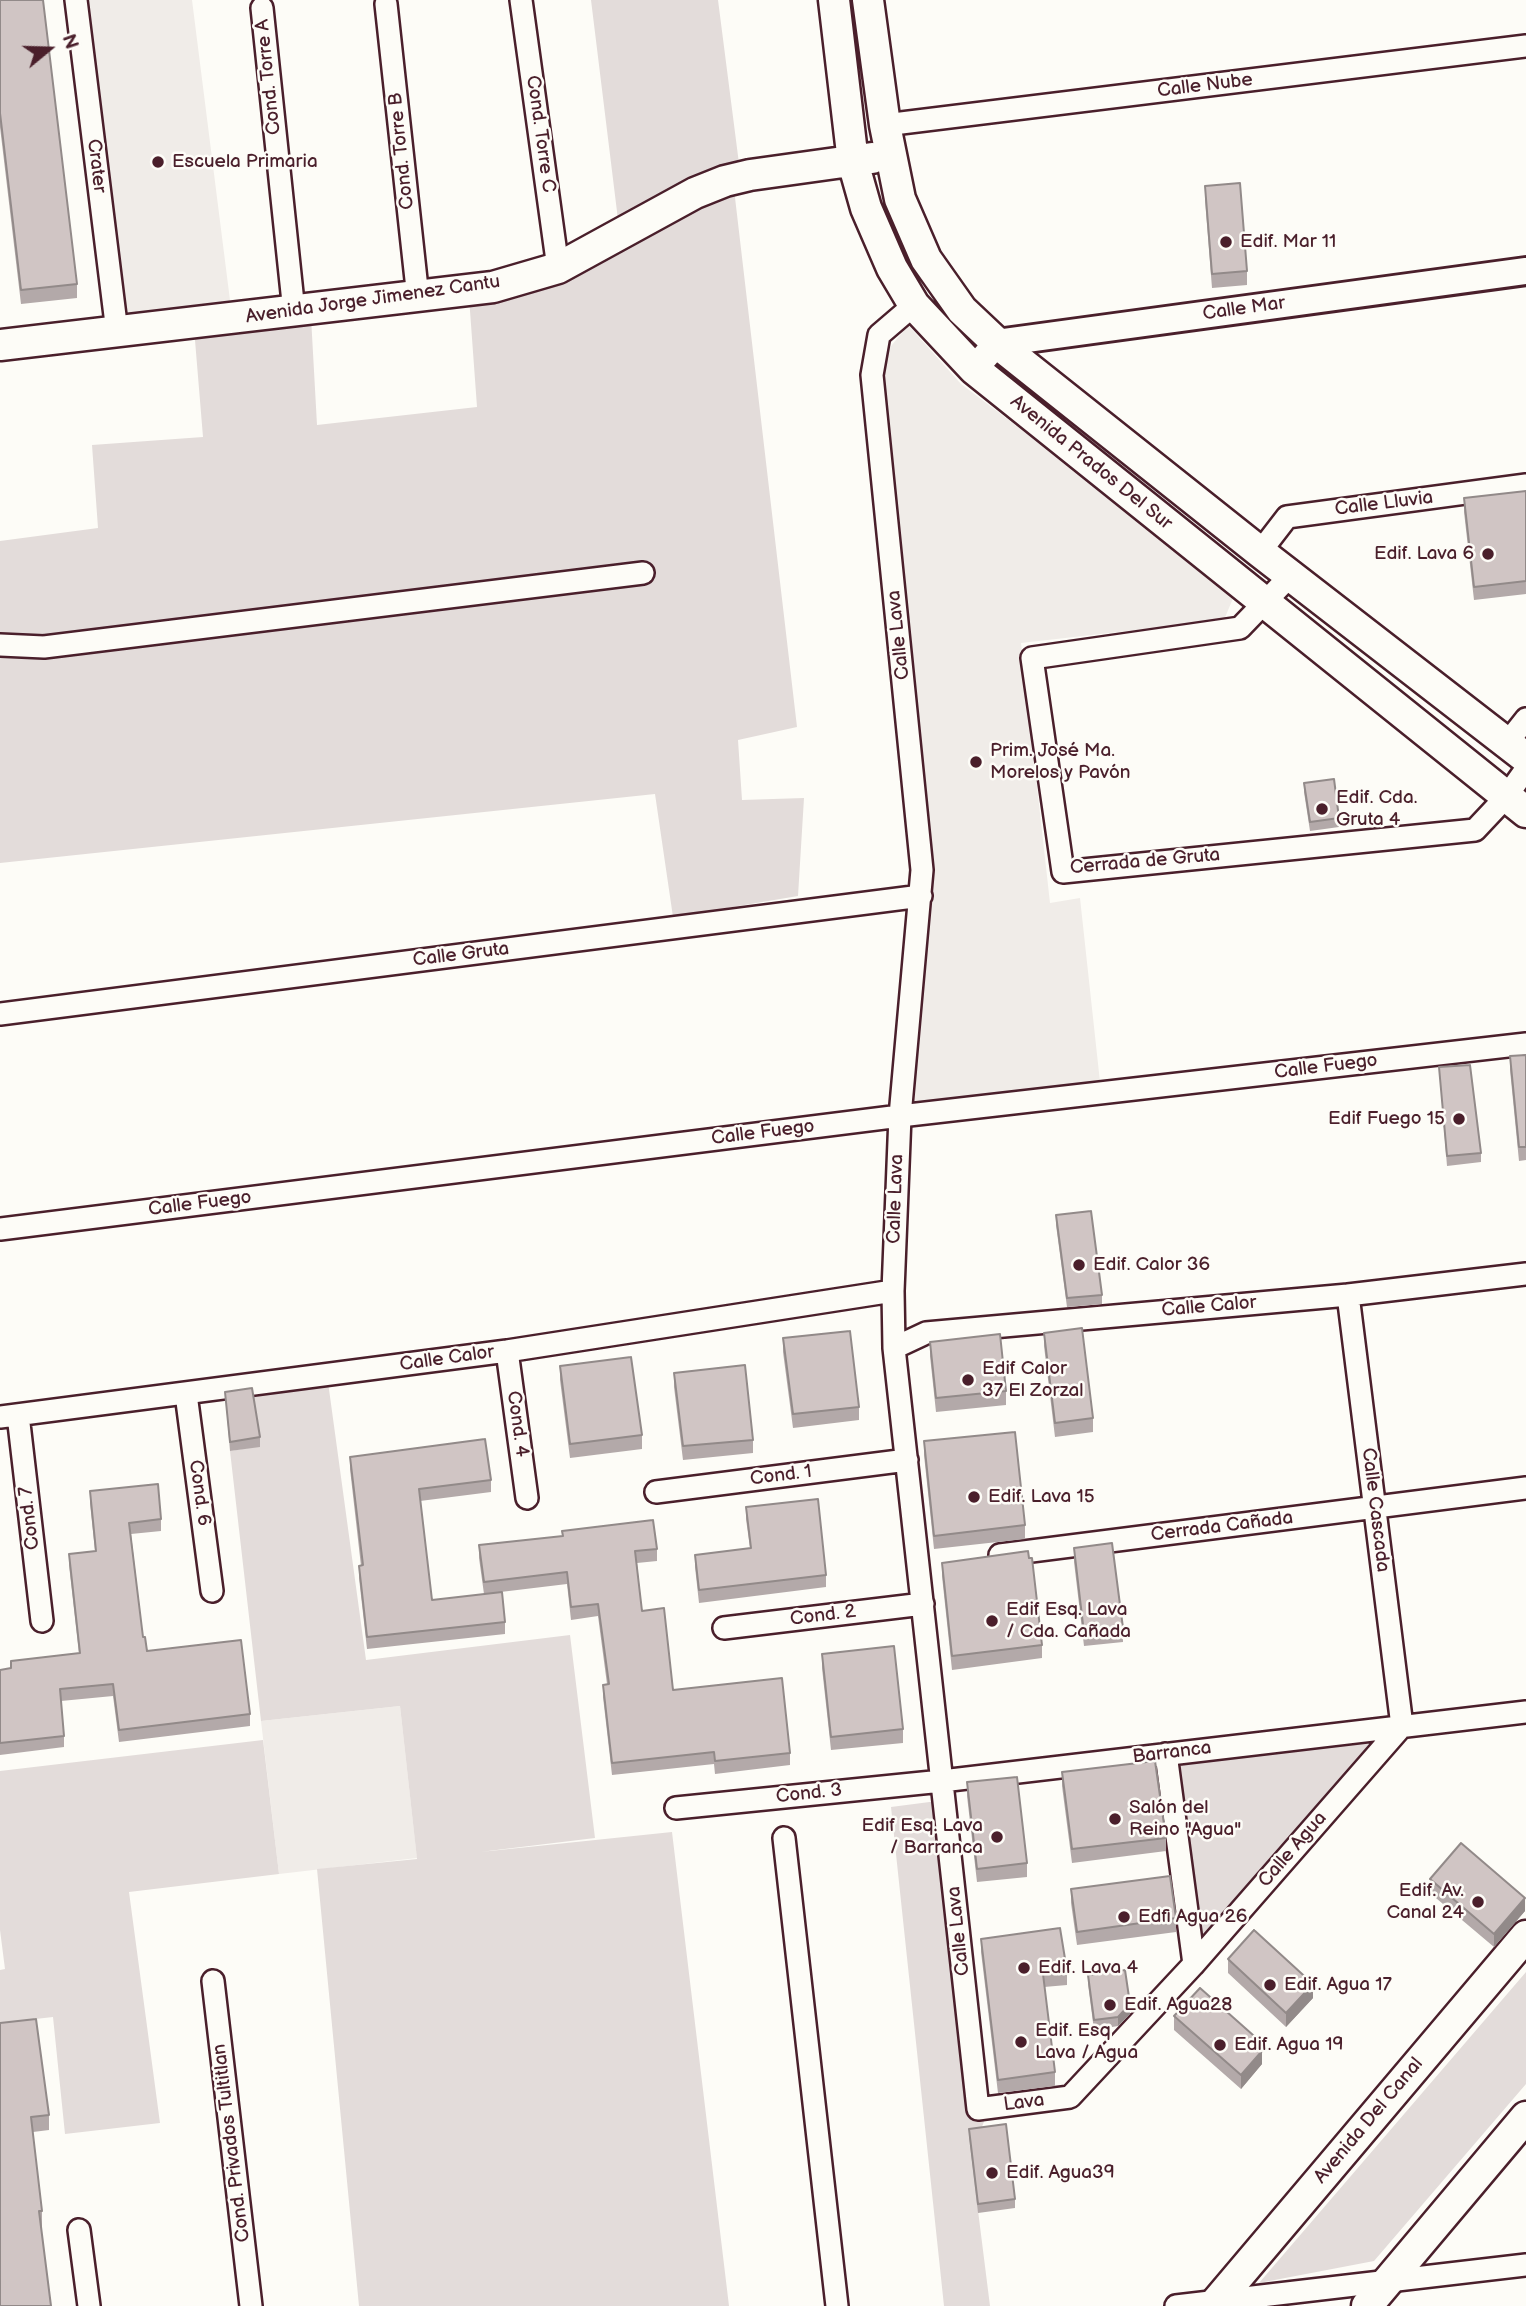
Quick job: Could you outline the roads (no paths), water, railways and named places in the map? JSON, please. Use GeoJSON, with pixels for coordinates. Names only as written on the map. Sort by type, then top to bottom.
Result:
{"type":"FeatureCollection","features":[{"type":"Feature","properties":{"kind":"main road","name":"Avenida Prados Del Sur"},"geometry":{"type":"LineString","coordinates":[[834,0],[853,162],[866,208],[892,268],[914,305],[974,369],[1516,805]]}},
{"type":"Feature","properties":{"kind":"main road","name":"Avenida Prados Del Sur"},"geometry":{"type":"LineString","coordinates":[[868,0],[889,155],[900,199],[926,259],[962,310],[997,343],[1290,576],[1516,750]]}},
{"type":"Feature","properties":{"kind":"main road","name":"Avenida Jorge Jimenez Cantu"},"geometry":{"type":"LineString","coordinates":[[0,345],[418,298],[493,287],[558,268],[695,193],[725,181],[889,155]]}},
{"type":"Feature","properties":{"kind":"main road","name":"Avenida Del Canal"},"geometry":{"type":"LineString","coordinates":[[1215,2303],[1526,1936]]}},
{"type":"Feature","properties":{"kind":"main road"},"geometry":{"type":"LineString","coordinates":[[1367,2306],[1526,2117]]}},
{"type":"Feature","properties":{"kind":"street","name":"Crater"},"geometry":{"type":"LineString","coordinates":[[76,0],[117,332]]}},
{"type":"Feature","properties":{"kind":"street","name":"Cond. Torre C"},"geometry":{"type":"LineString","coordinates":[[522,0],[558,268]]}},
{"type":"Feature","properties":{"kind":"street","name":"Cond. Torre B"},"geometry":{"type":"LineString","coordinates":[[386,4],[418,298]]}},
{"type":"Feature","properties":{"kind":"street","name":"Cond. Torre A"},"geometry":{"type":"LineString","coordinates":[[262,8],[294,312]]}},
{"type":"Feature","properties":{"kind":"street","name":"Calle Nube"},"geometry":{"type":"LineString","coordinates":[[885,125],[1526,46]]}},
{"type":"Feature","properties":{"kind":"street","name":"Calle Mar"},"geometry":{"type":"LineString","coordinates":[[997,343],[1526,271]]}},
{"type":"Feature","properties":{"kind":"street","name":"Calle Lava"},"geometry":{"type":"LineString","coordinates":[[914,305],[879,335],[872,375],[922,870],[900,1116],[892,1291],[894,1348],[906,1460],[925,1565],[923,1604],[978,2109]]}},
{"type":"Feature","properties":{"kind":"street"},"geometry":{"type":"LineString","coordinates":[[974,369],[997,343]]}},
{"type":"Feature","properties":{"kind":"street","name":"Calle Lluvia"},"geometry":{"type":"LineString","coordinates":[[1260,552],[1287,517],[1526,485]]}},
{"type":"Feature","properties":{"kind":"street"},"geometry":{"type":"LineString","coordinates":[[0,645],[44,647],[643,573]]}},
{"type":"Feature","properties":{"kind":"street","name":"Cerrada de Gruta"},"geometry":{"type":"LineString","coordinates":[[1290,576],[1241,628],[1032,658],[1063,872],[1475,830],[1516,805],[1526,769]]}},
{"type":"Feature","properties":{"kind":"street"},"geometry":{"type":"LineString","coordinates":[[1516,750],[1526,719]]}},
{"type":"Feature","properties":{"kind":"street","name":"Calle Gruta"},"geometry":{"type":"LineString","coordinates":[[0,1014],[921,896]]}},
{"type":"Feature","properties":{"kind":"street","name":"Calle Fuego"},"geometry":{"type":"LineString","coordinates":[[0,1229],[900,1116],[1526,1045]]}},
{"type":"Feature","properties":{"kind":"street","name":"Calle Calor"},"geometry":{"type":"LineString","coordinates":[[894,1348],[926,1333],[1348,1295],[1526,1274]]}},
{"type":"Feature","properties":{"kind":"street","name":"Calle Calor"},"geometry":{"type":"LineString","coordinates":[[9,1416],[507,1351],[892,1291]]}},
{"type":"Feature","properties":{"kind":"street","name":"Calle Cascada"},"geometry":{"type":"LineString","coordinates":[[1348,1295],[1402,1726]]}},
{"type":"Feature","properties":{"kind":"street","name":"Cond. 4"},"geometry":{"type":"LineString","coordinates":[[507,1351],[527,1498]]}},
{"type":"Feature","properties":{"kind":"street","name":"Cond. 6"},"geometry":{"type":"LineString","coordinates":[[186,1394],[212,1591]]}},
{"type":"Feature","properties":{"kind":"street","name":"Cond. 7"},"geometry":{"type":"LineString","coordinates":[[9,1416],[42,1621]]}},
{"type":"Feature","properties":{"kind":"street","name":"Cond. 1"},"geometry":{"type":"LineString","coordinates":[[656,1492],[906,1460]]}},
{"type":"Feature","properties":{"kind":"street","name":"Cerrada Cañada"},"geometry":{"type":"LineString","coordinates":[[974,1559],[1526,1488]]}},
{"type":"Feature","properties":{"kind":"street","name":"Cond. 2"},"geometry":{"type":"LineString","coordinates":[[724,1628],[923,1604]]}},
{"type":"Feature","properties":{"kind":"street","name":"Barranca"},"geometry":{"type":"LineString","coordinates":[[942,1781],[1526,1712]]}},
{"type":"Feature","properties":{"kind":"street","name":"Calle Agua"},"geometry":{"type":"LineString","coordinates":[[1070,2097],[1194,1964],[1402,1726]]}},
{"type":"Feature","properties":{"kind":"street"},"geometry":{"type":"LineString","coordinates":[[1166,1754],[1194,1964]]}},
{"type":"Feature","properties":{"kind":"street","name":"Cond. 3"},"geometry":{"type":"LineString","coordinates":[[676,1808],[942,1781]]}},
{"type":"Feature","properties":{"kind":"street"},"geometry":{"type":"LineString","coordinates":[[783,1838],[837,2306]]}},
{"type":"Feature","properties":{"kind":"street","name":"Cond. Privados Tultitlan"},"geometry":{"type":"LineString","coordinates":[[213,1981],[251,2306]]}},
{"type":"Feature","properties":{"kind":"street","name":"Lava"},"geometry":{"type":"LineString","coordinates":[[978,2109],[1070,2097]]}},
{"type":"Feature","properties":{"kind":"street"},"geometry":{"type":"LineString","coordinates":[[79,2230],[89,2306]]}},
{"type":"Feature","properties":{"kind":"street"},"geometry":{"type":"LineString","coordinates":[[1176,2306],[1526,2265]]}},
{"type":"Feature","properties":{"kind":"place","name":"Escuela Primaria"},"geometry":{"type":"Point","coordinates":[158,162]}},
{"type":"Feature","properties":{"kind":"place","name":"Edif. Mar 11"},"geometry":{"type":"Point","coordinates":[1226,242]}},
{"type":"Feature","properties":{"kind":"place","name":"Edif. Lava 6"},"geometry":{"type":"Point","coordinates":[1488,554]}},
{"type":"Feature","properties":{"kind":"place","name":"Prim. José Ma. Morelos y Pavón"},"geometry":{"type":"Point","coordinates":[976,762]}},
{"type":"Feature","properties":{"kind":"place","name":"Edif. Cda. Gruta 4"},"geometry":{"type":"Point","coordinates":[1322,809]}},
{"type":"Feature","properties":{"kind":"place","name":"Edif Fuego 15"},"geometry":{"type":"Point","coordinates":[1459,1119]}},
{"type":"Feature","properties":{"kind":"place","name":"Edif. Calor 36"},"geometry":{"type":"Point","coordinates":[1079,1265]}},
{"type":"Feature","properties":{"kind":"place","name":"Edif Calor 37 El Zorzal"},"geometry":{"type":"Point","coordinates":[968,1380]}},
{"type":"Feature","properties":{"kind":"place","name":"Edif. Lava 15"},"geometry":{"type":"Point","coordinates":[974,1497]}},
{"type":"Feature","properties":{"kind":"place","name":"Edif Esq. Lava / Cda. Cañada"},"geometry":{"type":"Point","coordinates":[992,1621]}},
{"type":"Feature","properties":{"kind":"place","name":"Salón del Reino \"Agua\""},"geometry":{"type":"Point","coordinates":[1115,1819]}},
{"type":"Feature","properties":{"kind":"place","name":"Edif Esq. Lava / Barranca"},"geometry":{"type":"Point","coordinates":[997,1837]}},
{"type":"Feature","properties":{"kind":"place","name":"Edif. Av. Canal 24"},"geometry":{"type":"Point","coordinates":[1478,1902]}},
{"type":"Feature","properties":{"kind":"place","name":"Edfi Agua 26"},"geometry":{"type":"Point","coordinates":[1124,1917]}},
{"type":"Feature","properties":{"kind":"place","name":"Edif. Lava 4"},"geometry":{"type":"Point","coordinates":[1024,1968]}},
{"type":"Feature","properties":{"kind":"place","name":"Edif. Agua 17"},"geometry":{"type":"Point","coordinates":[1270,1985]}},
{"type":"Feature","properties":{"kind":"place","name":"Edif. Agua28"},"geometry":{"type":"Point","coordinates":[1110,2005]}},
{"type":"Feature","properties":{"kind":"place","name":"Edif. Esq Lava / Agua"},"geometry":{"type":"Point","coordinates":[1021,2042]}},
{"type":"Feature","properties":{"kind":"place","name":"Edif. Agua 19"},"geometry":{"type":"Point","coordinates":[1220,2045]}},
{"type":"Feature","properties":{"kind":"place","name":"Edif. Agua39"},"geometry":{"type":"Point","coordinates":[992,2173]}}]}
